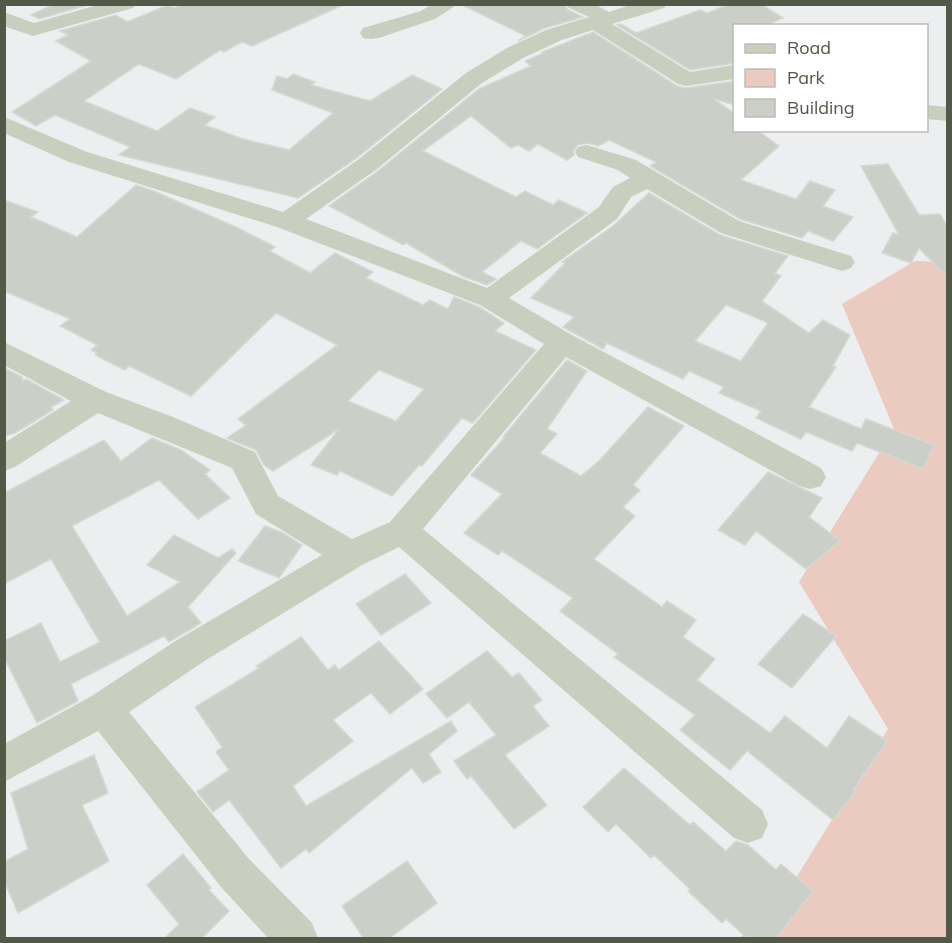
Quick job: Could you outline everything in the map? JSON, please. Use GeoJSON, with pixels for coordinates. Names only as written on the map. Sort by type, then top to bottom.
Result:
{"type":"FeatureCollection","features":[{"type":"Feature","properties":{"kind":"street"},"geometry":{"type":"LineString","coordinates":[[4,18],[33,30],[126,4]]}},
{"type":"Feature","properties":{"kind":"street"},"geometry":{"type":"LineString","coordinates":[[371,33],[428,15],[447,4]]}},
{"type":"Feature","properties":{"kind":"street"},"geometry":{"type":"LineString","coordinates":[[576,4],[601,15],[596,23]]}},
{"type":"Feature","properties":{"kind":"street"},"geometry":{"type":"LineString","coordinates":[[286,221],[368,164],[474,78],[515,53],[554,35],[657,4]]}},
{"type":"Feature","properties":{"kind":"street"},"geometry":{"type":"LineString","coordinates":[[596,23],[686,79],[733,72]]}},
{"type":"Feature","properties":{"kind":"street"},"geometry":{"type":"LineString","coordinates":[[928,112],[948,114]]}},
{"type":"Feature","properties":{"kind":"street"},"geometry":{"type":"LineString","coordinates":[[4,124],[78,158],[286,221],[490,299],[562,342],[810,477]]}},
{"type":"Feature","properties":{"kind":"street"},"geometry":{"type":"LineString","coordinates":[[587,152],[627,165],[730,227],[842,262]]}},
{"type":"Feature","properties":{"kind":"street"},"geometry":{"type":"LineString","coordinates":[[490,299],[608,213],[622,192],[648,179]]}},
{"type":"Feature","properties":{"kind":"street"},"geometry":{"type":"LineString","coordinates":[[4,764],[103,709],[190,651],[350,555],[402,531],[562,342]]}},
{"type":"Feature","properties":{"kind":"street"},"geometry":{"type":"LineString","coordinates":[[4,352],[95,400],[162,425],[244,460],[267,505],[350,555]]}},
{"type":"Feature","properties":{"kind":"street"},"geometry":{"type":"LineString","coordinates":[[4,459],[95,400]]}},
{"type":"Feature","properties":{"kind":"street"},"geometry":{"type":"LineString","coordinates":[[402,531],[748,824]]}},
{"type":"Feature","properties":{"kind":"street"},"geometry":{"type":"LineString","coordinates":[[103,709],[235,873],[297,939]]}},
{"type":"Feature","properties":{"kind":"green space"},"geometry":{"type":"Polygon","coordinates":[[[915,261],[947,262],[947,938],[740,938],[788,891],[888,729],[799,582],[894,429],[842,304],[915,261]]]}},
{"type":"Feature","properties":{"kind":"building"},"geometry":{"type":"Polygon","coordinates":[[[54,4],[91,4],[39,19],[31,15],[54,4]]]}},
{"type":"Feature","properties":{"kind":"building"},"geometry":{"type":"Polygon","coordinates":[[[183,4],[345,4],[252,46],[242,42],[224,52],[220,50],[176,79],[139,64],[84,101],[157,131],[190,108],[215,117],[205,125],[243,139],[289,150],[333,113],[272,90],[277,76],[287,79],[293,74],[315,82],[311,85],[370,101],[412,75],[442,89],[358,157],[298,198],[119,155],[130,147],[55,115],[36,126],[12,112],[91,61],[56,41],[68,35],[60,31],[116,15],[127,22],[168,5],[174,8],[183,4]]]}},
{"type":"Feature","properties":{"kind":"building"},"geometry":{"type":"Polygon","coordinates":[[[460,4],[564,4],[568,10],[583,17],[545,28],[518,41],[526,36],[460,4]]]}},
{"type":"Feature","properties":{"kind":"building"},"geometry":{"type":"Polygon","coordinates":[[[730,4],[761,4],[783,18],[770,24],[733,24],[733,63],[690,70],[617,25],[621,24],[636,33],[700,10],[707,13],[730,4]]]}},
{"type":"Feature","properties":{"kind":"building"},"geometry":{"type":"Polygon","coordinates":[[[593,32],[677,86],[686,88],[733,81],[733,104],[714,99],[733,113],[733,132],[760,132],[779,146],[741,180],[796,199],[810,181],[835,190],[823,206],[853,217],[833,241],[808,231],[802,238],[740,219],[650,166],[656,162],[609,140],[598,146],[588,143],[578,145],[573,151],[574,155],[567,160],[538,144],[529,151],[518,145],[511,148],[471,116],[423,151],[516,197],[525,191],[553,205],[559,200],[587,213],[537,249],[521,241],[482,272],[496,279],[487,285],[462,276],[406,243],[403,245],[329,206],[378,171],[479,89],[531,66],[525,61],[544,53],[542,52],[593,32]]]}},
{"type":"Feature","properties":{"kind":"building"},"geometry":{"type":"Polygon","coordinates":[[[888,164],[919,215],[940,214],[948,228],[948,278],[919,248],[911,263],[882,253],[893,233],[899,235],[861,166],[888,164]]]}},
{"type":"Feature","properties":{"kind":"building"},"geometry":{"type":"Polygon","coordinates":[[[136,185],[238,228],[275,247],[270,251],[310,273],[335,253],[373,272],[366,278],[423,305],[430,300],[448,309],[454,297],[479,307],[504,323],[495,331],[536,350],[473,423],[462,418],[422,466],[419,465],[392,496],[340,471],[337,475],[311,465],[339,429],[273,471],[264,465],[256,450],[227,438],[246,425],[238,419],[337,345],[276,313],[191,396],[129,366],[125,370],[95,355],[97,353],[91,350],[97,345],[60,326],[70,319],[4,291],[4,200],[38,212],[31,217],[77,237],[136,185]],[[379,370],[348,401],[396,421],[424,389],[379,370]]]}},
{"type":"Feature","properties":{"kind":"building"},"geometry":{"type":"Polygon","coordinates":[[[649,193],[720,235],[788,256],[775,273],[781,276],[762,301],[809,333],[823,320],[850,335],[833,366],[836,367],[809,407],[861,429],[866,419],[934,445],[923,469],[857,443],[852,451],[806,432],[801,439],[756,418],[761,411],[719,393],[724,387],[689,371],[683,379],[607,343],[603,349],[563,327],[574,317],[531,298],[565,263],[562,262],[613,226],[649,193]],[[726,305],[695,341],[741,361],[768,323],[726,305]]]}},
{"type":"Feature","properties":{"kind":"building"},"geometry":{"type":"Polygon","coordinates":[[[567,360],[587,371],[547,429],[557,434],[540,453],[581,476],[599,461],[648,407],[684,426],[633,485],[640,490],[623,507],[635,516],[594,559],[662,607],[667,601],[696,620],[683,637],[715,659],[697,680],[770,733],[785,716],[827,748],[849,716],[887,741],[854,789],[856,791],[833,820],[747,751],[730,770],[680,730],[695,715],[614,657],[618,654],[560,611],[573,598],[502,551],[498,555],[464,533],[502,494],[471,475],[567,360]]]}},
{"type":"Feature","properties":{"kind":"building"},"geometry":{"type":"Polygon","coordinates":[[[4,368],[22,377],[23,381],[26,379],[64,400],[51,407],[53,410],[15,433],[4,436],[4,368]]]}},
{"type":"Feature","properties":{"kind":"building"},"geometry":{"type":"Polygon","coordinates":[[[152,438],[181,450],[210,470],[205,474],[230,498],[198,519],[159,480],[72,526],[127,616],[180,582],[147,565],[174,535],[218,558],[232,549],[236,553],[188,607],[201,623],[169,642],[164,636],[71,684],[78,701],[37,723],[4,657],[4,641],[41,623],[60,662],[100,642],[51,559],[4,584],[4,493],[104,440],[121,461],[152,438]]]}},
{"type":"Feature","properties":{"kind":"building"},"geometry":{"type":"Polygon","coordinates":[[[768,472],[822,498],[809,517],[840,541],[806,569],[756,531],[745,545],[718,530],[768,472]]]}},
{"type":"Feature","properties":{"kind":"building"},"geometry":{"type":"Polygon","coordinates":[[[265,526],[283,533],[302,545],[279,578],[238,561],[265,526]]]}},
{"type":"Feature","properties":{"kind":"building"},"geometry":{"type":"Polygon","coordinates":[[[405,574],[431,603],[381,635],[356,604],[405,574]]]}},
{"type":"Feature","properties":{"kind":"building"},"geometry":{"type":"Polygon","coordinates":[[[803,614],[836,636],[792,688],[758,664],[803,614]]]}},
{"type":"Feature","properties":{"kind":"building"},"geometry":{"type":"Polygon","coordinates":[[[301,637],[328,670],[335,665],[339,670],[379,641],[423,689],[390,714],[371,693],[333,720],[353,741],[293,786],[306,806],[451,721],[457,731],[429,754],[441,772],[423,783],[412,768],[309,853],[306,849],[281,868],[229,800],[213,812],[197,792],[229,770],[216,752],[222,747],[195,707],[259,668],[256,666],[301,637]]]}},
{"type":"Feature","properties":{"kind":"building"},"geometry":{"type":"Polygon","coordinates":[[[487,651],[512,677],[519,673],[542,700],[533,706],[549,726],[505,755],[547,805],[514,829],[471,776],[467,779],[454,761],[496,735],[469,702],[447,718],[426,694],[487,651]]]}},
{"type":"Feature","properties":{"kind":"building"},"geometry":{"type":"Polygon","coordinates":[[[94,755],[108,793],[82,805],[109,861],[18,913],[4,880],[4,862],[28,849],[11,793],[94,755]]]}},
{"type":"Feature","properties":{"kind":"building"},"geometry":{"type":"Polygon","coordinates":[[[624,768],[690,825],[693,822],[726,851],[736,841],[748,845],[776,870],[781,864],[813,891],[776,939],[748,939],[726,919],[722,923],[654,855],[651,858],[616,824],[608,832],[583,807],[624,768]]]}},
{"type":"Feature","properties":{"kind":"building"},"geometry":{"type":"Polygon","coordinates":[[[183,854],[211,888],[209,890],[229,911],[201,939],[164,939],[179,924],[147,885],[183,854]]]}},
{"type":"Feature","properties":{"kind":"building"},"geometry":{"type":"Polygon","coordinates":[[[407,861],[437,903],[388,939],[364,939],[342,906],[407,861]]]}}]}
